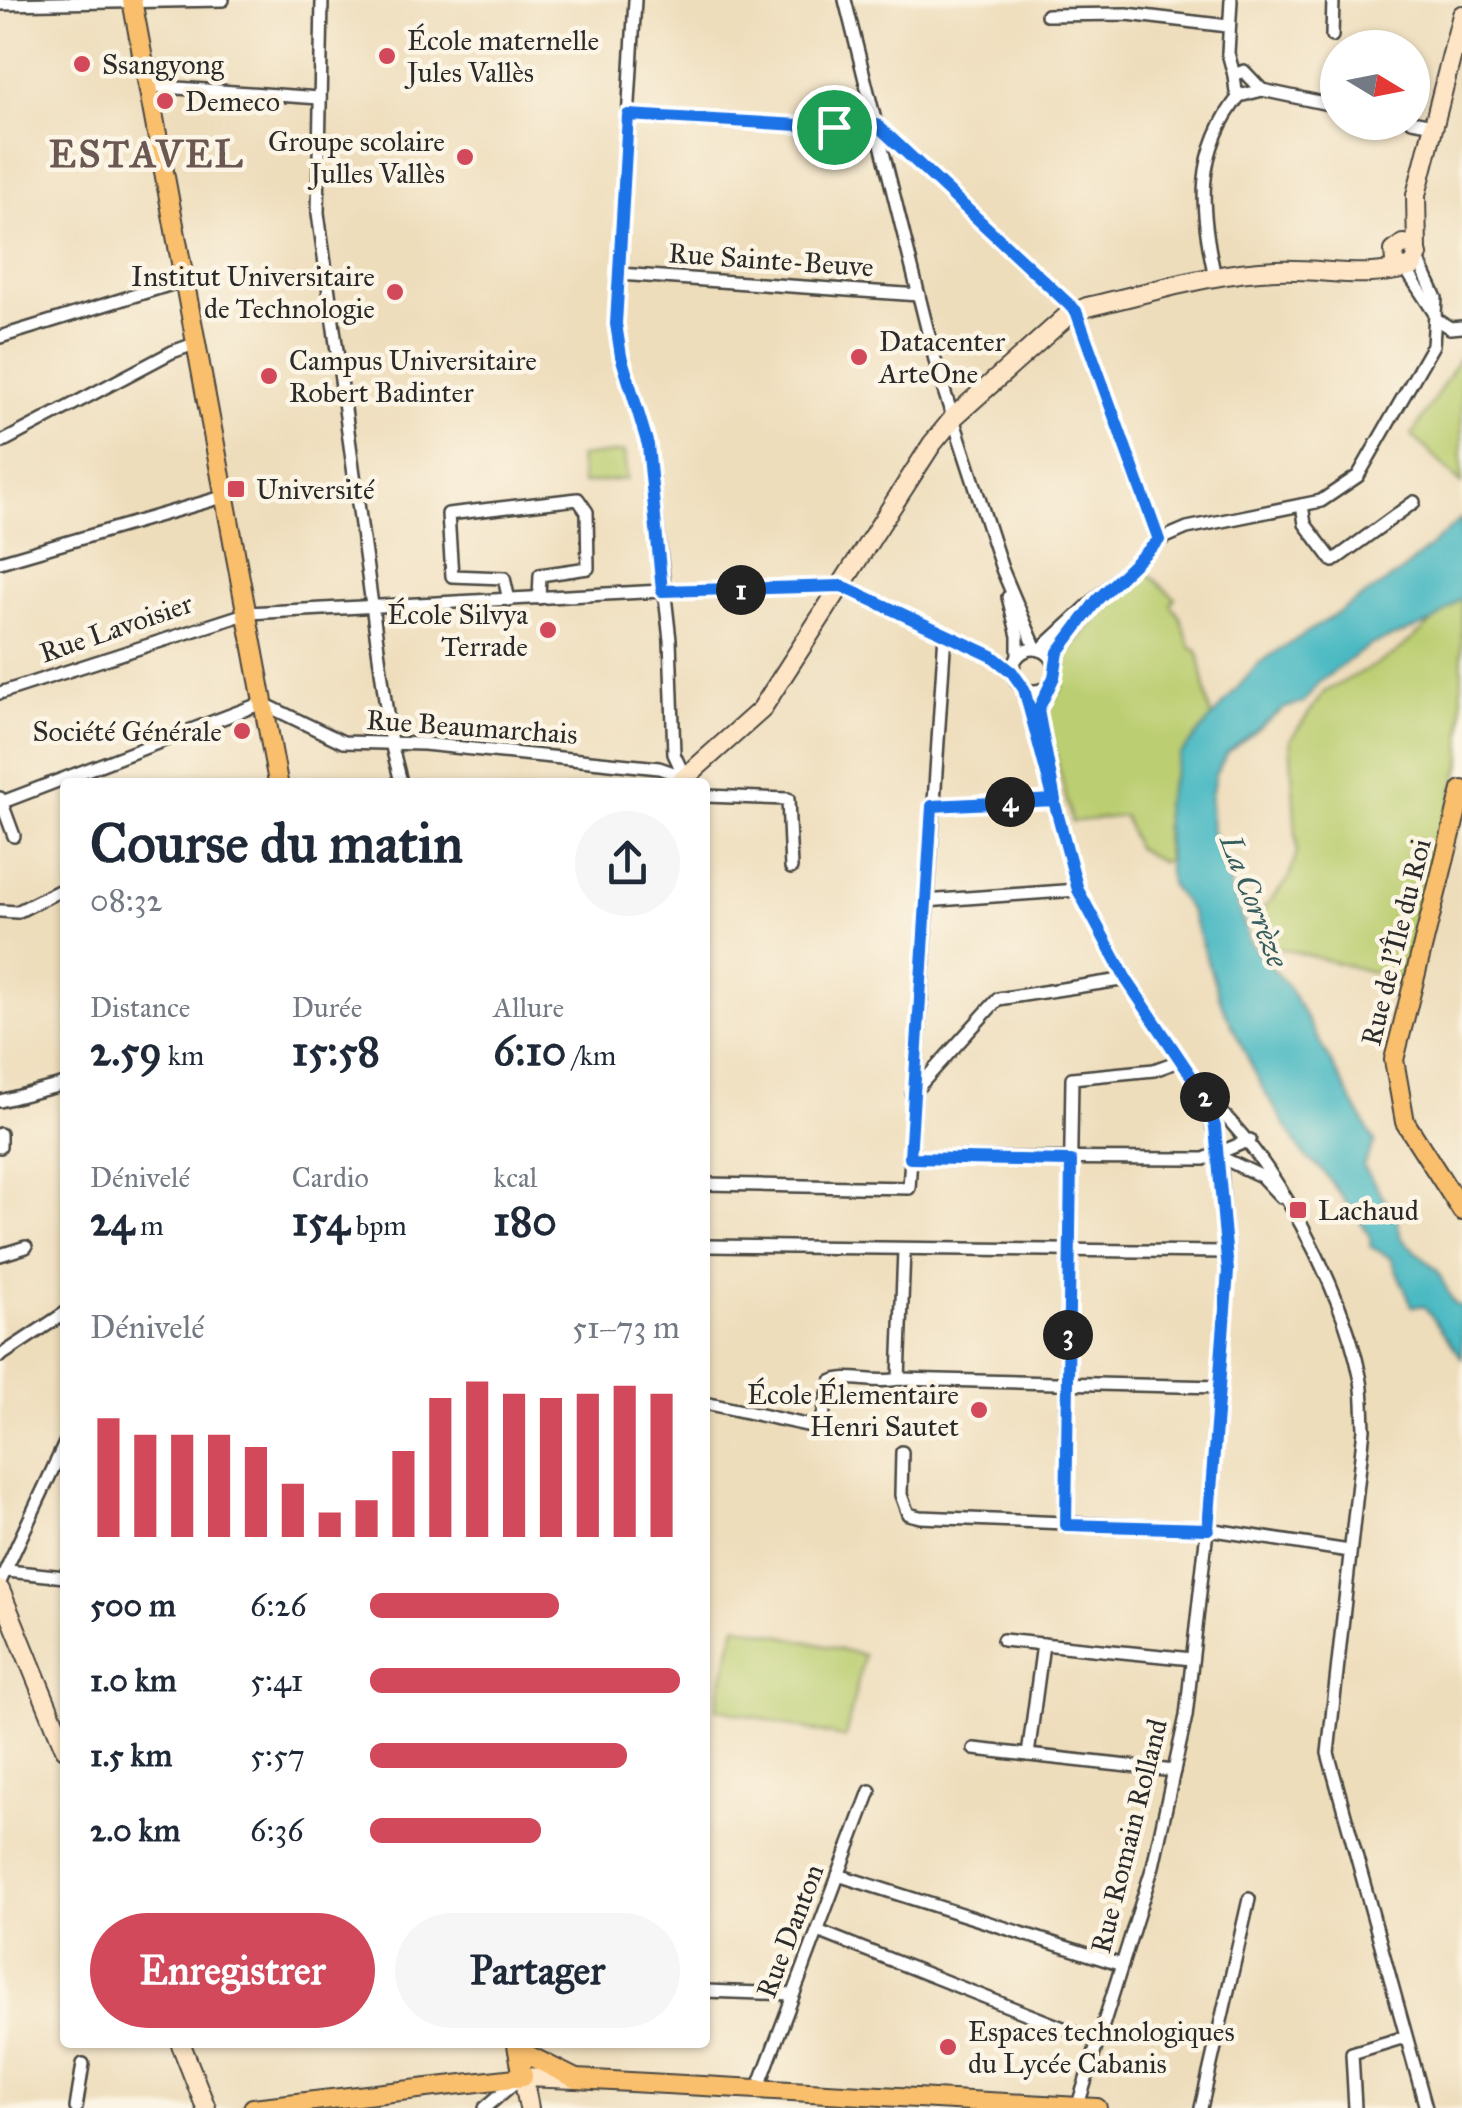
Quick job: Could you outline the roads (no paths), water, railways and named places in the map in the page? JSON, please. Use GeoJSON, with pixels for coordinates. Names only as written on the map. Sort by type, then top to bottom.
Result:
{"type":"FeatureCollection","features":[{"type":"Feature","properties":{"kind":"main road"},"geometry":{"type":"LineString","coordinates":[[132,1],[277,778]]}},
{"type":"Feature","properties":{"kind":"main road","name":"Rue de l'Île du Roi"},"geometry":{"type":"LineString","coordinates":[[1461,798],[1394,1060],[1406,1122],[1462,1211]]}},
{"type":"Feature","properties":{"kind":"main road"},"geometry":{"type":"LineString","coordinates":[[253,2108],[523,2077],[517,2048]]}},
{"type":"Feature","properties":{"kind":"main road"},"geometry":{"type":"LineString","coordinates":[[521,2048],[576,2079],[980,2105],[1097,2108]]}},
{"type":"Feature","properties":{"kind":"street"},"geometry":{"type":"LineString","coordinates":[[0,4],[223,0]]}},
{"type":"Feature","properties":{"kind":"street"},"geometry":{"type":"LineString","coordinates":[[322,0],[318,213],[391,743],[400,778]]}},
{"type":"Feature","properties":{"kind":"street"},"geometry":{"type":"LineString","coordinates":[[635,0],[616,324],[621,356],[648,445],[670,640],[674,754],[683,778]]}},
{"type":"Feature","properties":{"kind":"street"},"geometry":{"type":"LineString","coordinates":[[845,0],[938,372],[1002,568],[1018,636],[1015,662],[1024,689],[1035,692],[1050,684],[1062,644],[1097,600]]}},
{"type":"Feature","properties":{"kind":"street"},"geometry":{"type":"LineString","coordinates":[[1231,0],[1228,53],[1234,75],[1232,84],[1240,95]]}},
{"type":"Feature","properties":{"kind":"street"},"geometry":{"type":"LineString","coordinates":[[1332,30],[1333,0]]}},
{"type":"Feature","properties":{"kind":"street"},"geometry":{"type":"LineString","coordinates":[[1047,15],[1128,14],[1228,26]]}},
{"type":"Feature","properties":{"kind":"street"},"geometry":{"type":"LineString","coordinates":[[1462,15],[1416,196],[1405,257],[1436,316],[1450,328],[1462,328]]}},
{"type":"Feature","properties":{"kind":"street"},"geometry":{"type":"LineString","coordinates":[[1234,75],[1239,71],[1251,74],[1262,90]]}},
{"type":"Feature","properties":{"kind":"street"},"geometry":{"type":"LineString","coordinates":[[148,86],[320,98]]}},
{"type":"Feature","properties":{"kind":"street"},"geometry":{"type":"LineString","coordinates":[[1215,277],[1201,214],[1202,186],[1214,137],[1240,95],[1262,90],[1320,102]]}},
{"type":"Feature","properties":{"kind":"street"},"geometry":{"type":"LineString","coordinates":[[628,115],[834,127],[877,125],[1076,311],[1159,540]]}},
{"type":"Feature","properties":{"kind":"street"},"geometry":{"type":"LineString","coordinates":[[687,778],[761,710],[955,416],[1076,311],[1215,277],[1279,269],[1356,274],[1405,257]]}},
{"type":"Feature","properties":{"kind":"street","name":"Rue Sainte-Beuve"},"geometry":{"type":"LineString","coordinates":[[618,274],[919,295]]}},
{"type":"Feature","properties":{"kind":"street"},"geometry":{"type":"LineString","coordinates":[[0,338],[185,280]]}},
{"type":"Feature","properties":{"kind":"street"},"geometry":{"type":"LineString","coordinates":[[842,586],[992,656],[1015,662],[1038,649],[1097,600],[1159,540],[1204,524],[1302,506],[1341,492],[1366,465],[1428,359],[1436,316]]}},
{"type":"Feature","properties":{"kind":"street"},"geometry":{"type":"LineString","coordinates":[[0,443],[172,352],[197,344]]}},
{"type":"Feature","properties":{"kind":"street"},"geometry":{"type":"LineString","coordinates":[[0,562],[226,496]]}},
{"type":"Feature","properties":{"kind":"street"},"geometry":{"type":"LineString","coordinates":[[509,600],[504,578],[452,576],[448,514],[578,500],[588,512],[588,568],[540,575],[538,598]]}},
{"type":"Feature","properties":{"kind":"street"},"geometry":{"type":"LineString","coordinates":[[1302,506],[1305,524],[1333,561],[1414,502]]}},
{"type":"Feature","properties":{"kind":"street"},"geometry":{"type":"LineString","coordinates":[[1002,568],[1038,649],[1055,669]]}},
{"type":"Feature","properties":{"kind":"street","name":"Rue Lavoisier"},"geometry":{"type":"LineString","coordinates":[[0,693],[248,612],[842,586]]}},
{"type":"Feature","properties":{"kind":"street"},"geometry":{"type":"LineString","coordinates":[[710,1184],[908,1188],[944,634]]}},
{"type":"Feature","properties":{"kind":"street","name":"Rue Romain Rolland"},"geometry":{"type":"LineString","coordinates":[[1048,776],[1038,710],[1050,684]]}},
{"type":"Feature","properties":{"kind":"street","name":"Rue Romain Rolland"},"geometry":{"type":"LineString","coordinates":[[1024,689],[1078,890],[1126,979],[1178,1062],[1206,1098],[1220,1157],[1226,1252],[1208,1529],[1174,1771],[1153,1866],[1077,2108]]}},
{"type":"Feature","properties":{"kind":"street"},"geometry":{"type":"LineString","coordinates":[[63,778],[262,702]]}},
{"type":"Feature","properties":{"kind":"street","name":"Rue Beaumarchais"},"geometry":{"type":"LineString","coordinates":[[262,702],[343,742],[659,768],[678,778]]}},
{"type":"Feature","properties":{"kind":"street"},"geometry":{"type":"LineString","coordinates":[[14,836],[0,802],[60,779]]}},
{"type":"Feature","properties":{"kind":"street"},"geometry":{"type":"LineString","coordinates":[[710,796],[788,799],[790,868]]}},
{"type":"Feature","properties":{"kind":"street"},"geometry":{"type":"LineString","coordinates":[[932,806],[1055,800]]}},
{"type":"Feature","properties":{"kind":"street"},"geometry":{"type":"LineString","coordinates":[[0,911],[17,912],[60,890]]}},
{"type":"Feature","properties":{"kind":"street"},"geometry":{"type":"LineString","coordinates":[[925,901],[1078,890]]}},
{"type":"Feature","properties":{"kind":"street"},"geometry":{"type":"LineString","coordinates":[[912,1094],[998,999],[1126,979]]}},
{"type":"Feature","properties":{"kind":"street"},"geometry":{"type":"LineString","coordinates":[[1066,1525],[1072,1078],[1154,1070],[1178,1062]]}},
{"type":"Feature","properties":{"kind":"street"},"geometry":{"type":"LineString","coordinates":[[0,1100],[60,1085]]}},
{"type":"Feature","properties":{"kind":"street"},"geometry":{"type":"LineString","coordinates":[[1206,1098],[1250,1140],[1279,1182],[1347,1325],[1361,1380],[1364,1429],[1328,1753],[1426,2108]]}},
{"type":"Feature","properties":{"kind":"street"},"geometry":{"type":"LineString","coordinates":[[0,1134],[0,1147]]}},
{"type":"Feature","properties":{"kind":"street"},"geometry":{"type":"LineString","coordinates":[[1220,1157],[1250,1140]]}},
{"type":"Feature","properties":{"kind":"street"},"geometry":{"type":"LineString","coordinates":[[910,1158],[1071,1161],[1220,1157],[1261,1176],[1287,1204]]}},
{"type":"Feature","properties":{"kind":"street"},"geometry":{"type":"LineString","coordinates":[[710,1246],[1226,1252]]}},
{"type":"Feature","properties":{"kind":"street"},"geometry":{"type":"LineString","coordinates":[[0,1255],[26,1247]]}},
{"type":"Feature","properties":{"kind":"street"},"geometry":{"type":"LineString","coordinates":[[899,1379],[904,1250]]}},
{"type":"Feature","properties":{"kind":"street"},"geometry":{"type":"LineString","coordinates":[[0,1356],[60,1316]]}},
{"type":"Feature","properties":{"kind":"street"},"geometry":{"type":"LineString","coordinates":[[710,1404],[820,1428],[831,1382],[840,1377],[877,1384],[899,1379],[1219,1387]]}},
{"type":"Feature","properties":{"kind":"street"},"geometry":{"type":"LineString","coordinates":[[902,1452],[901,1495],[908,1514],[1066,1525],[1208,1529],[1348,1551]]}},
{"type":"Feature","properties":{"kind":"street"},"geometry":{"type":"LineString","coordinates":[[57,1708],[3,1581],[60,1455]]}},
{"type":"Feature","properties":{"kind":"street"},"geometry":{"type":"LineString","coordinates":[[3,1581],[60,1577]]}},
{"type":"Feature","properties":{"kind":"street"},"geometry":{"type":"LineString","coordinates":[[1003,1640],[1192,1659]]}},
{"type":"Feature","properties":{"kind":"street"},"geometry":{"type":"LineString","coordinates":[[1028,1755],[1044,1644]]}},
{"type":"Feature","properties":{"kind":"street"},"geometry":{"type":"LineString","coordinates":[[974,1749],[1174,1771]]}},
{"type":"Feature","properties":{"kind":"street","name":"Rue Danton"},"geometry":{"type":"LineString","coordinates":[[758,2089],[870,1790]]}},
{"type":"Feature","properties":{"kind":"street"},"geometry":{"type":"LineString","coordinates":[[838,1876],[1122,1965]]}},
{"type":"Feature","properties":{"kind":"street"},"geometry":{"type":"LineString","coordinates":[[1201,2108],[1249,1899]]}},
{"type":"Feature","properties":{"kind":"street"},"geometry":{"type":"LineString","coordinates":[[818,1930],[1096,2041]]}},
{"type":"Feature","properties":{"kind":"street"},"geometry":{"type":"LineString","coordinates":[[710,1991],[792,1994]]}},
{"type":"Feature","properties":{"kind":"street"},"geometry":{"type":"LineString","coordinates":[[1355,2108],[1352,2053],[1405,2037]]}},
{"type":"Feature","properties":{"kind":"street"},"geometry":{"type":"LineString","coordinates":[[182,2048],[206,2108]]}},
{"type":"Feature","properties":{"kind":"street"},"geometry":{"type":"LineString","coordinates":[[76,2108],[83,2064]]}},
{"type":"Feature","properties":{"kind":"street"},"geometry":{"type":"LineString","coordinates":[[485,2108],[523,2077],[576,2079]]}},
{"type":"Feature","properties":{"kind":"street"},"geometry":{"type":"LineString","coordinates":[[523,2077],[528,2108]]}},
{"type":"Feature","properties":{"kind":"water"},"geometry":{"type":"Polygon","coordinates":[[[1462,518],[1462,598],[1433,622],[1370,645],[1319,682],[1303,703],[1285,708],[1228,752],[1215,775],[1210,802],[1212,832],[1250,942],[1290,989],[1375,1142],[1363,1166],[1397,1219],[1401,1238],[1437,1270],[1454,1303],[1462,1308],[1462,1358],[1424,1306],[1412,1306],[1391,1258],[1371,1247],[1370,1235],[1323,1171],[1305,1157],[1263,1089],[1222,1005],[1191,912],[1170,884],[1164,805],[1180,755],[1259,663],[1400,573],[1462,518]]]}},
{"type":"Feature","properties":{"kind":"place","name":"École maternelle Jules Vallès"},"geometry":{"type":"Point","coordinates":[387,56]}},
{"type":"Feature","properties":{"kind":"place","name":"Ssangyong"},"geometry":{"type":"Point","coordinates":[82,64]}},
{"type":"Feature","properties":{"kind":"place","name":"Demeco"},"geometry":{"type":"Point","coordinates":[165,101]}},
{"type":"Feature","properties":{"kind":"place","name":"Groupe scolaire Julles Vallès"},"geometry":{"type":"Point","coordinates":[465,157]}},
{"type":"Feature","properties":{"kind":"place","name":"Institut Universitaire de Technologie"},"geometry":{"type":"Point","coordinates":[395,292]}},
{"type":"Feature","properties":{"kind":"place","name":"Datacenter ArteOne"},"geometry":{"type":"Point","coordinates":[859,357]}},
{"type":"Feature","properties":{"kind":"place","name":"Campus Universitaire Robert Badinter"},"geometry":{"type":"Point","coordinates":[269,376]}},
{"type":"Feature","properties":{"kind":"place","name":"Université"},"geometry":{"type":"Point","coordinates":[236,489]}},
{"type":"Feature","properties":{"kind":"place","name":"École Silvya Terrade"},"geometry":{"type":"Point","coordinates":[548,630]}},
{"type":"Feature","properties":{"kind":"place","name":"Société Générale"},"geometry":{"type":"Point","coordinates":[242,731]}},
{"type":"Feature","properties":{"kind":"place","name":"Lachaud"},"geometry":{"type":"Point","coordinates":[1298,1210]}},
{"type":"Feature","properties":{"kind":"place","name":"École Élementaire Henri Sautet"},"geometry":{"type":"Point","coordinates":[979,1410]}},
{"type":"Feature","properties":{"kind":"place","name":"Espaces technologiques du Lycée Cabanis"},"geometry":{"type":"Point","coordinates":[948,2047]}},
{"type":"Feature","properties":{"kind":"district","name":"ESTAVEL"},"geometry":{"type":"Point","coordinates":[147,154]}},
{"type":"Feature","properties":{"kind":"water label","name":"La Corrèze"},"geometry":{"type":"Point","coordinates":[1254,901]}}]}
